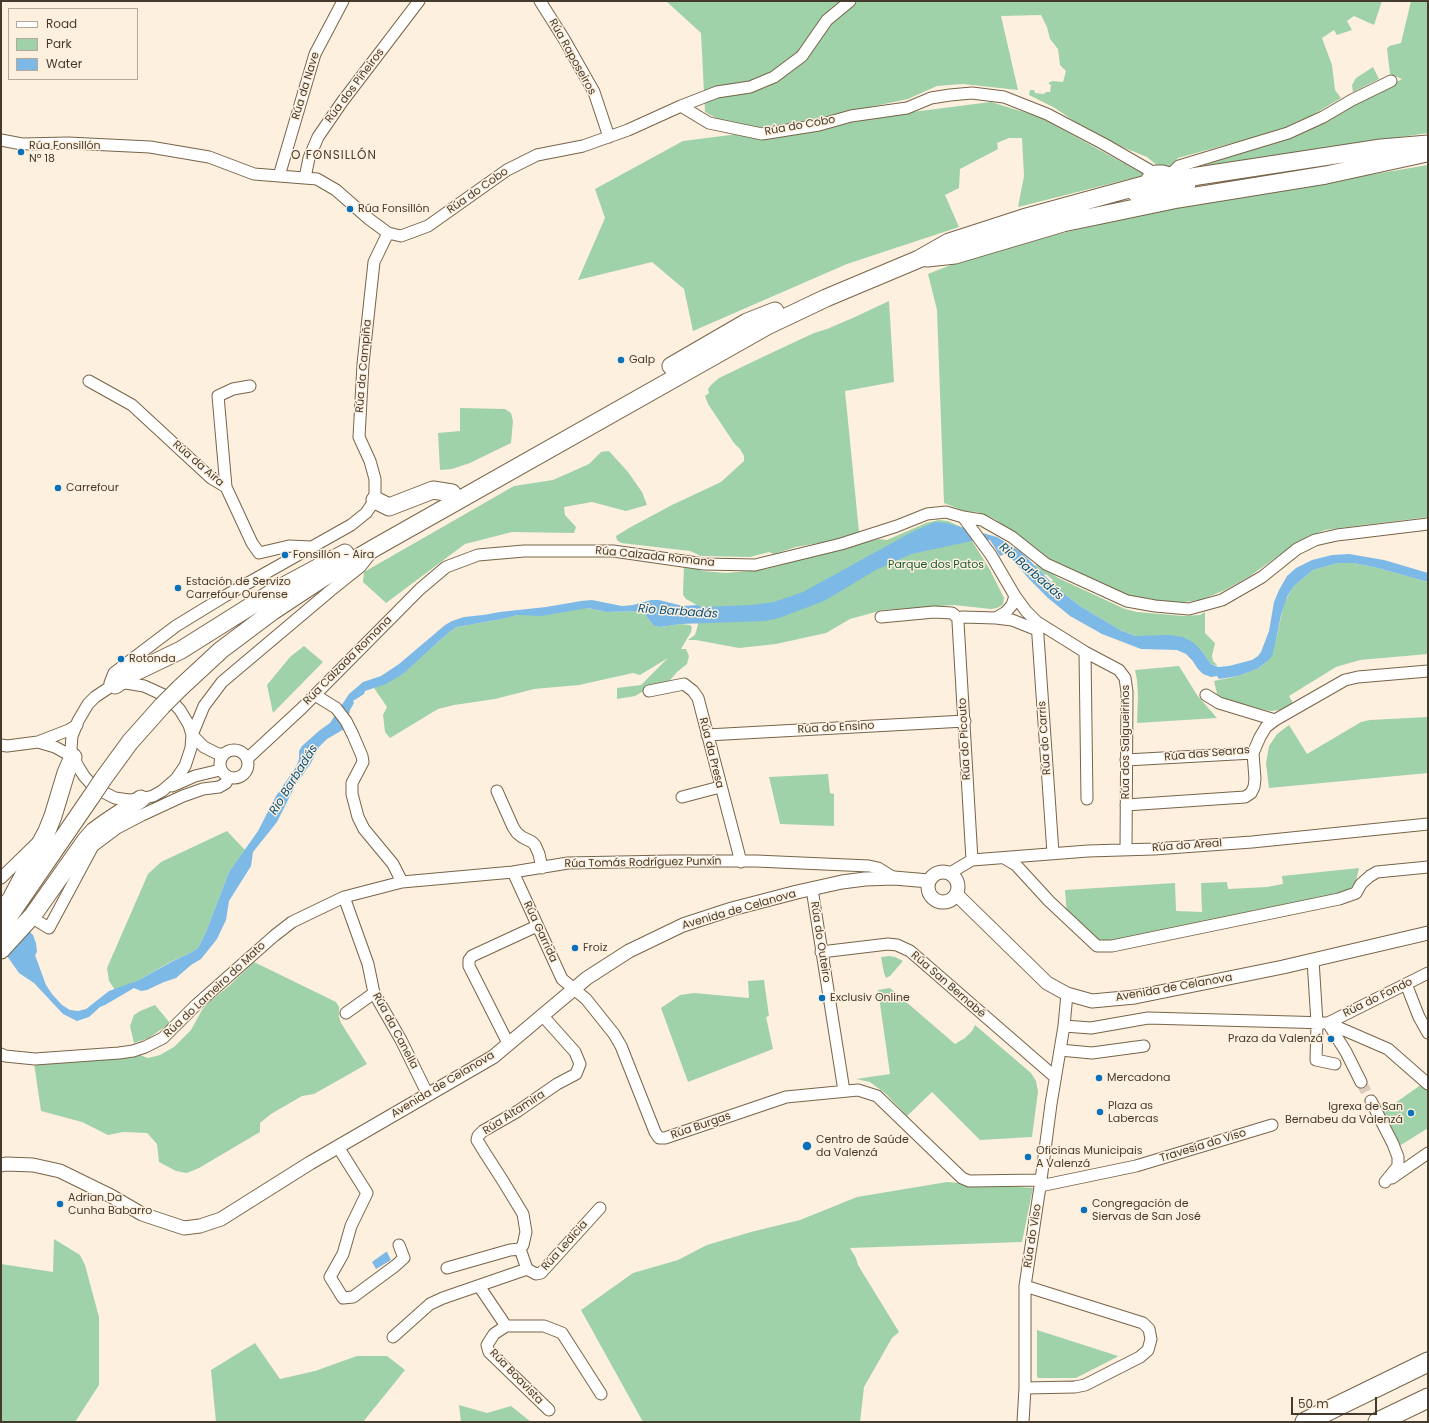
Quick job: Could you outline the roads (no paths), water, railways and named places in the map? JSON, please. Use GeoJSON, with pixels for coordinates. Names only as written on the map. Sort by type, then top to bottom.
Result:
{"type":"FeatureCollection","features":[{"type":"Feature","properties":{"kind":"highway"},"geometry":{"type":"LineString","coordinates":[[1305,1422],[1428,1362]]}},
{"type":"Feature","properties":{"kind":"highway"},"geometry":{"type":"LineString","coordinates":[[1378,1422],[1428,1398]]}},
{"type":"Feature","properties":{"kind":"main road"},"geometry":{"type":"LineString","coordinates":[[1,928],[130,742],[162,706],[221,650],[273,611],[323,578],[767,326],[826,298],[919,259],[949,242],[1023,218],[1098,199],[1124,196],[1170,186],[1428,145]]}},
{"type":"Feature","properties":{"kind":"main road"},"geometry":{"type":"LineString","coordinates":[[919,259],[954,255],[1063,223],[1089,211],[1170,186],[1218,185],[1244,188],[1326,175],[1428,153]]}},
{"type":"Feature","properties":{"kind":"main road"},"geometry":{"type":"LineString","coordinates":[[375,500],[389,507],[433,490],[452,493],[479,489]]}},
{"type":"Feature","properties":{"kind":"main road"},"geometry":{"type":"LineString","coordinates":[[113,686],[129,675],[180,650],[278,589],[359,546],[452,493]]}},
{"type":"Feature","properties":{"kind":"main road"},"geometry":{"type":"LineString","coordinates":[[1,912],[11,899],[44,837],[53,816],[66,773],[73,757]]}},
{"type":"Feature","properties":{"kind":"main road"},"geometry":{"type":"LineString","coordinates":[[1,950],[33,915],[105,823],[141,799]]}},
{"type":"Feature","properties":{"kind":"street","name":"Rúa da Nave"},"geometry":{"type":"LineString","coordinates":[[279,176],[315,54],[343,1]]}},
{"type":"Feature","properties":{"kind":"street","name":"Rúa dos Piñeiros"},"geometry":{"type":"LineString","coordinates":[[305,178],[309,158],[318,137],[342,102],[419,1]]}},
{"type":"Feature","properties":{"kind":"street","name":"Rúa Raposeiros"},"geometry":{"type":"LineString","coordinates":[[540,1],[564,39],[594,92],[609,137]]}},
{"type":"Feature","properties":{"kind":"street"},"geometry":{"type":"LineString","coordinates":[[682,106],[717,92],[750,87],[774,77],[802,56],[827,20],[850,1]]}},
{"type":"Feature","properties":{"kind":"street"},"geometry":{"type":"LineString","coordinates":[[1170,186],[1179,166],[1288,133],[1323,117],[1352,100],[1391,81]]}},
{"type":"Feature","properties":{"kind":"street","name":"Rúa do Cobo"},"geometry":{"type":"LineString","coordinates":[[388,233],[401,236],[428,226],[507,170],[537,156],[583,146],[609,137],[682,106],[709,123],[762,134],[819,125],[851,116],[907,108],[931,98],[972,93],[988,95],[1011,100],[1047,114],[1104,144],[1170,186]]}},
{"type":"Feature","properties":{"kind":"street"},"geometry":{"type":"LineString","coordinates":[[1,140],[22,144],[68,143],[150,147],[209,157],[254,174],[317,179],[336,190],[369,219],[388,233]]}},
{"type":"Feature","properties":{"kind":"street","name":"Rúa da Campiña"},"geometry":{"type":"LineString","coordinates":[[375,500],[375,479],[370,461],[359,438],[363,364],[374,262],[388,233]]}},
{"type":"Feature","properties":{"kind":"street","name":"Rúa da Aira"},"geometry":{"type":"LineString","coordinates":[[89,381],[132,405],[211,478],[226,487],[252,543],[259,553],[289,546],[311,547]]}},
{"type":"Feature","properties":{"kind":"street"},"geometry":{"type":"LineString","coordinates":[[226,487],[218,396],[233,389],[250,386]]}},
{"type":"Feature","properties":{"kind":"street"},"geometry":{"type":"LineString","coordinates":[[113,686],[110,683],[114,673],[176,626],[225,596],[352,525],[366,513],[375,500]]}},
{"type":"Feature","properties":{"kind":"street","name":"Rúa Calzada Romana"},"geometry":{"type":"LineString","coordinates":[[247,759],[315,695],[425,585],[446,567],[478,555],[524,551],[614,551],[704,564],[755,565],[841,544],[897,526],[926,514],[946,512],[982,520],[1012,537],[1046,564],[1127,601],[1155,606],[1189,609],[1222,600],[1262,577],[1297,548],[1315,540],[1337,535],[1428,524]]}},
{"type":"Feature","properties":{"kind":"street","name":"Rúa dos Salgueiriños"},"geometry":{"type":"LineString","coordinates":[[963,517],[991,555],[1015,596],[1037,626],[1119,670],[1125,678],[1127,692],[1126,850]]}},
{"type":"Feature","properties":{"kind":"street"},"geometry":{"type":"LineString","coordinates":[[162,791],[176,779],[185,766],[191,748],[192,735],[204,706],[222,682],[330,590],[360,567],[376,547]]}},
{"type":"Feature","properties":{"kind":"street"},"geometry":{"type":"LineString","coordinates":[[996,618],[1006,612],[1012,605],[1015,596]]}},
{"type":"Feature","properties":{"kind":"street"},"geometry":{"type":"LineString","coordinates":[[881,617],[934,612],[952,614],[959,619],[962,617],[996,618],[1037,626]]}},
{"type":"Feature","properties":{"kind":"street","name":"Rúa do Picouto"},"geometry":{"type":"LineString","coordinates":[[959,619],[972,860]]}},
{"type":"Feature","properties":{"kind":"street","name":"Rúa do Carris"},"geometry":{"type":"LineString","coordinates":[[1037,626],[1054,853]]}},
{"type":"Feature","properties":{"kind":"street"},"geometry":{"type":"LineString","coordinates":[[1085,652],[1087,799]]}},
{"type":"Feature","properties":{"kind":"street","name":"Rúa das Searas"},"geometry":{"type":"LineString","coordinates":[[1126,760],[1253,753],[1266,727],[1275,720],[1345,680],[1358,677],[1428,671]]}},
{"type":"Feature","properties":{"kind":"street"},"geometry":{"type":"LineString","coordinates":[[44,925],[90,843],[142,815],[196,791],[219,787],[226,783],[224,774],[220,759],[228,751],[239,751],[244,754],[248,764],[246,770],[239,778],[224,774],[195,776],[153,796],[129,800],[115,798],[91,784],[84,776],[73,757],[71,749],[72,736],[77,725],[88,704],[95,697],[113,686],[126,683],[134,683],[158,691],[168,697],[180,710],[189,725],[192,735],[204,748],[218,754],[224,754]]}},
{"type":"Feature","properties":{"kind":"street","name":"Rúa da Presa"},"geometry":{"type":"LineString","coordinates":[[649,691],[684,684],[693,691],[698,698],[706,735],[741,862]]}},
{"type":"Feature","properties":{"kind":"street"},"geometry":{"type":"LineString","coordinates":[[315,695],[336,708],[346,721],[353,735],[363,762],[352,783],[352,794],[358,817],[364,829],[393,864],[402,882]]}},
{"type":"Feature","properties":{"kind":"street"},"geometry":{"type":"LineString","coordinates":[[1206,695],[1219,703],[1275,720]]}},
{"type":"Feature","properties":{"kind":"street","name":"Rúa do Ensino"},"geometry":{"type":"LineString","coordinates":[[706,735],[965,721]]}},
{"type":"Feature","properties":{"kind":"street"},"geometry":{"type":"LineString","coordinates":[[1,744],[7,746],[38,742],[69,730],[77,725]]}},
{"type":"Feature","properties":{"kind":"street"},"geometry":{"type":"LineString","coordinates":[[38,742],[55,747],[73,757]]}},
{"type":"Feature","properties":{"kind":"street"},"geometry":{"type":"LineString","coordinates":[[1126,805],[1245,797],[1251,793],[1254,788],[1255,779],[1253,753]]}},
{"type":"Feature","properties":{"kind":"street"},"geometry":{"type":"LineString","coordinates":[[682,797],[720,787]]}},
{"type":"Feature","properties":{"kind":"street"},"geometry":{"type":"LineString","coordinates":[[498,791],[517,833],[535,845],[539,854],[542,868]]}},
{"type":"Feature","properties":{"kind":"street","name":"Rúa do Areal"},"geometry":{"type":"LineString","coordinates":[[950,873],[972,860],[1054,853],[1252,842],[1428,824]]}},
{"type":"Feature","properties":{"kind":"street"},"geometry":{"type":"LineString","coordinates":[[1,878],[44,837]]}},
{"type":"Feature","properties":{"kind":"street"},"geometry":{"type":"LineString","coordinates":[[1004,858],[1016,865],[1049,901],[1097,946],[1112,946],[1339,900],[1356,893],[1361,884],[1377,872],[1428,867]]}},
{"type":"Feature","properties":{"kind":"street","name":"Rúa Tomás Rodríguez Punxín"},"geometry":{"type":"LineString","coordinates":[[344,897],[402,882],[513,872],[568,863],[671,861],[869,866],[878,868],[894,878]]}},
{"type":"Feature","properties":{"kind":"street","name":"Rúa Garrida"},"geometry":{"type":"LineString","coordinates":[[513,872],[562,979],[573,989]]}},
{"type":"Feature","properties":{"kind":"street"},"geometry":{"type":"LineString","coordinates":[[938,872],[950,873],[956,880],[958,889],[956,894],[949,901],[939,902],[934,900],[928,891],[928,881],[938,872]]}},
{"type":"Feature","properties":{"kind":"street","name":"Avenida de Celanova"},"geometry":{"type":"LineString","coordinates":[[1,1165],[33,1165],[60,1171],[111,1196],[142,1214],[184,1228],[200,1226],[221,1219],[310,1162],[493,1056],[587,978],[629,951],[683,925],[732,909],[842,882],[865,879],[894,878],[928,881]]}},
{"type":"Feature","properties":{"kind":"street","name":"Rúa do Outeiro"},"geometry":{"type":"LineString","coordinates":[[812,889],[844,1091]]}},
{"type":"Feature","properties":{"kind":"street","name":"Avenida de Celanova"},"geometry":{"type":"LineString","coordinates":[[956,894],[1047,983],[1067,994],[1092,1001],[1135,997],[1313,960],[1428,933]]}},
{"type":"Feature","properties":{"kind":"street","name":"Rúa da Canella"},"geometry":{"type":"LineString","coordinates":[[344,897],[368,964],[374,993],[401,1040],[428,1095]]}},
{"type":"Feature","properties":{"kind":"street","name":"Rúa do Lameiro do Mato"},"geometry":{"type":"LineString","coordinates":[[2,1055],[35,1059],[119,1053],[133,1051],[154,1044],[163,1038],[196,1006],[274,936],[292,922],[344,897]]}},
{"type":"Feature","properties":{"kind":"street"},"geometry":{"type":"LineString","coordinates":[[508,1043],[469,966],[469,960],[472,956],[537,926]]}},
{"type":"Feature","properties":{"kind":"street","name":"Rúa San Bernabé"},"geometry":{"type":"LineString","coordinates":[[822,952],[888,944],[897,945],[910,951],[1055,1077]]}},
{"type":"Feature","properties":{"kind":"street"},"geometry":{"type":"LineString","coordinates":[[1313,960],[1322,1023],[1316,1060],[1335,1064]]}},
{"type":"Feature","properties":{"kind":"street","name":"Rúa do Fondo"},"geometry":{"type":"LineString","coordinates":[[1322,1023],[1428,973]]}},
{"type":"Feature","properties":{"kind":"street"},"geometry":{"type":"LineString","coordinates":[[1406,984],[1419,1017],[1428,1033]]}},
{"type":"Feature","properties":{"kind":"street","name":"Rúa Burgas"},"geometry":{"type":"LineString","coordinates":[[573,989],[586,1000],[622,1046],[655,1132],[659,1138],[665,1138],[786,1097],[844,1091]]}},
{"type":"Feature","properties":{"kind":"street"},"geometry":{"type":"LineString","coordinates":[[346,1013],[374,993]]}},
{"type":"Feature","properties":{"kind":"street","name":"Rúa do Viso"},"geometry":{"type":"LineString","coordinates":[[1023,1422],[1025,1286],[1041,1183],[1055,1077],[1064,1026],[1067,994]]}},
{"type":"Feature","properties":{"kind":"street","name":"Rúa Altamira"},"geometry":{"type":"LineString","coordinates":[[520,1249],[523,1245],[526,1232],[523,1214],[504,1181],[477,1140],[478,1136],[483,1131],[518,1111],[557,1084],[576,1074],[580,1064],[575,1052],[542,1015]]}},
{"type":"Feature","properties":{"kind":"street"},"geometry":{"type":"LineString","coordinates":[[1064,1026],[1091,1028],[1148,1018],[1322,1023],[1388,1049],[1426,1078]]}},
{"type":"Feature","properties":{"kind":"street"},"geometry":{"type":"LineString","coordinates":[[1322,1023],[1346,1052],[1361,1082]]}},
{"type":"Feature","properties":{"kind":"street"},"geometry":{"type":"LineString","coordinates":[[1060,1050],[1092,1053],[1144,1046]]}},
{"type":"Feature","properties":{"kind":"street","name":"Travesía do Viso"},"geometry":{"type":"LineString","coordinates":[[844,1091],[858,1090],[877,1096],[962,1178],[969,1180],[1041,1183],[1136,1166],[1272,1125]]}},
{"type":"Feature","properties":{"kind":"street"},"geometry":{"type":"LineString","coordinates":[[1371,1101],[1398,1156],[1398,1166],[1385,1182],[1428,1153]]}},
{"type":"Feature","properties":{"kind":"street"},"geometry":{"type":"LineString","coordinates":[[338,1147],[366,1193],[351,1226],[343,1254],[330,1277],[343,1298],[353,1297],[404,1258],[399,1245]]}},
{"type":"Feature","properties":{"kind":"street","name":"Rúa Ledicia"},"geometry":{"type":"LineString","coordinates":[[527,1269],[536,1274],[541,1273],[600,1208]]}},
{"type":"Feature","properties":{"kind":"street"},"geometry":{"type":"LineString","coordinates":[[393,1337],[430,1304],[443,1298],[527,1269],[520,1249],[510,1250],[447,1268]]}},
{"type":"Feature","properties":{"kind":"street"},"geometry":{"type":"LineString","coordinates":[[479,1286],[506,1326],[544,1326],[562,1333],[600,1394]]}},
{"type":"Feature","properties":{"kind":"street"},"geometry":{"type":"LineString","coordinates":[[1024,1388],[1075,1387],[1085,1385],[1140,1357],[1148,1350],[1151,1339],[1149,1329],[1143,1323],[1025,1286]]}},
{"type":"Feature","properties":{"kind":"street","name":"Rúa Boavista"},"geometry":{"type":"LineString","coordinates":[[506,1326],[494,1334],[487,1345],[489,1352],[549,1410]]}},
{"type":"Feature","properties":{"kind":"water","name":"Rio Barbadás"},"geometry":{"type":"Polygon","coordinates":[[[935,522],[946,523],[997,537],[1021,552],[1058,589],[1080,606],[1120,630],[1135,636],[1169,635],[1183,637],[1194,643],[1211,664],[1218,667],[1229,666],[1252,660],[1258,656],[1269,631],[1274,602],[1279,590],[1287,576],[1296,568],[1312,560],[1332,555],[1349,554],[1384,560],[1428,573],[1428,582],[1374,567],[1353,563],[1338,563],[1313,570],[1294,586],[1287,597],[1281,615],[1272,656],[1268,661],[1257,669],[1238,676],[1219,679],[1217,676],[1211,677],[1203,674],[1186,654],[1177,650],[1141,649],[1102,634],[1070,616],[1048,598],[1029,579],[1007,553],[1000,556],[990,540],[972,541],[911,554],[876,570],[824,601],[779,618],[765,621],[681,624],[660,627],[654,626],[642,611],[606,612],[588,608],[541,616],[518,615],[457,627],[403,674],[386,684],[365,691],[364,694],[353,701],[354,703],[350,710],[346,728],[327,739],[319,747],[311,763],[295,786],[277,822],[253,852],[251,866],[229,901],[226,920],[217,939],[201,959],[191,965],[176,978],[147,990],[141,991],[134,988],[100,1007],[89,1017],[77,1021],[63,1014],[34,983],[19,973],[1,950],[1,919],[26,928],[33,935],[36,943],[37,952],[35,955],[46,985],[62,1005],[70,1010],[78,1011],[86,1009],[109,991],[139,980],[198,948],[206,932],[229,872],[258,831],[276,796],[296,767],[299,759],[299,751],[302,746],[330,723],[349,694],[363,682],[381,676],[399,664],[445,625],[452,621],[464,617],[592,600],[622,606],[633,605],[651,600],[659,600],[683,606],[697,605],[702,607],[752,605],[774,602],[803,592],[912,532],[935,522]]]}},
{"type":"Feature","properties":{"kind":"water"},"geometry":{"type":"Polygon","coordinates":[[[386,1252],[391,1260],[376,1269],[372,1262],[386,1252]]]}},
{"type":"Feature","properties":{"kind":"tunnel"},"geometry":{"type":"LineString","coordinates":[[1361,1082],[1371,1101]]}},
{"type":"Feature","properties":{"kind":"place","name":"Rúa Fonsillón Nº 18"},"geometry":{"type":"Point","coordinates":[21,152]}},
{"type":"Feature","properties":{"kind":"place","name":"Rúa Fonsillón"},"geometry":{"type":"Point","coordinates":[350,209]}},
{"type":"Feature","properties":{"kind":"place","name":"Galp"},"geometry":{"type":"Point","coordinates":[621,360]}},
{"type":"Feature","properties":{"kind":"place","name":"Carrefour"},"geometry":{"type":"Point","coordinates":[58,488]}},
{"type":"Feature","properties":{"kind":"place","name":"Fonsillón - Aira"},"geometry":{"type":"Point","coordinates":[285,555]}},
{"type":"Feature","properties":{"kind":"place","name":"Estación de Servizo Carrefour Ourense"},"geometry":{"type":"Point","coordinates":[178,588]}},
{"type":"Feature","properties":{"kind":"place","name":"Rotonda"},"geometry":{"type":"Point","coordinates":[121,659]}},
{"type":"Feature","properties":{"kind":"place","name":"Froiz"},"geometry":{"type":"Point","coordinates":[575,948]}},
{"type":"Feature","properties":{"kind":"place","name":"Exclusiv Online"},"geometry":{"type":"Point","coordinates":[822,998]}},
{"type":"Feature","properties":{"kind":"place","name":"Praza da Valenzá"},"geometry":{"type":"Point","coordinates":[1331,1039]}},
{"type":"Feature","properties":{"kind":"place","name":"Mercadona"},"geometry":{"type":"Point","coordinates":[1099,1078]}},
{"type":"Feature","properties":{"kind":"place","name":"Plaza as Labercas"},"geometry":{"type":"Point","coordinates":[1100,1112]}},
{"type":"Feature","properties":{"kind":"place","name":"Igrexa de San Bernabeu da Valenzá"},"geometry":{"type":"Point","coordinates":[1411,1113]}},
{"type":"Feature","properties":{"kind":"place","name":"Centro de Saúde da Valenzá"},"geometry":{"type":"Point","coordinates":[807,1146]}},
{"type":"Feature","properties":{"kind":"place","name":"Oficinas Municipais A Valenzá"},"geometry":{"type":"Point","coordinates":[1028,1157]}},
{"type":"Feature","properties":{"kind":"place","name":"Adrian Da Cunha Babarro"},"geometry":{"type":"Point","coordinates":[60,1204]}},
{"type":"Feature","properties":{"kind":"place","name":"Congregación de Siervas de San José"},"geometry":{"type":"Point","coordinates":[1084,1210]}},
{"type":"Feature","properties":{"kind":"district","name":"O FONSILLÓN"},"geometry":{"type":"Point","coordinates":[334,156]}},
{"type":"Feature","properties":{"kind":"park label","name":"Parque dos Patos"},"geometry":{"type":"Point","coordinates":[936,565]}}]}
